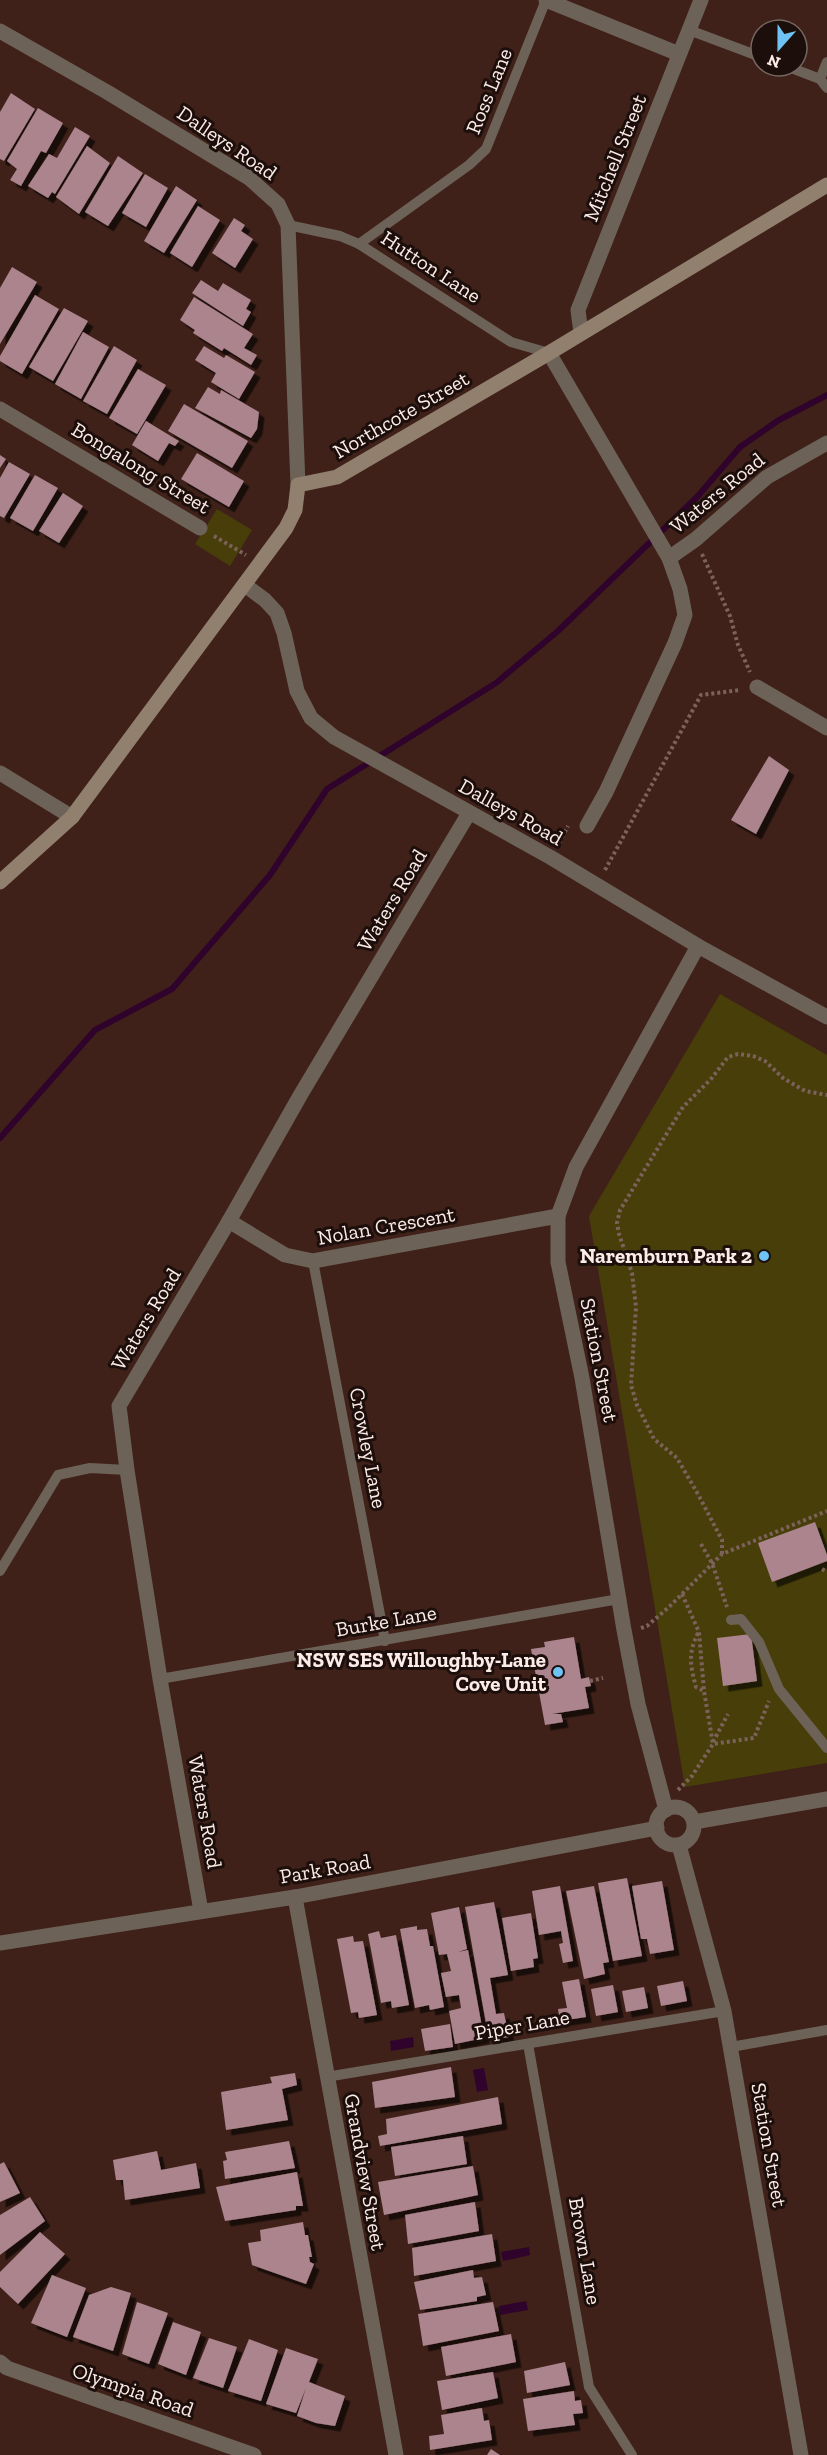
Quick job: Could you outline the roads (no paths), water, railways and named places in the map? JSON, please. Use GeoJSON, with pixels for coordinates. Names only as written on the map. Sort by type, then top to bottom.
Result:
{"type":"FeatureCollection","features":[{"type":"Feature","properties":{"kind":"street"},"geometry":{"type":"LineString","coordinates":[[546,0],[680,54]]}},
{"type":"Feature","properties":{"kind":"street","name":"Mitchell Street"},"geometry":{"type":"LineString","coordinates":[[581,333],[578,310],[701,0]]}},
{"type":"Feature","properties":{"kind":"street","name":"Dalleys Road"},"geometry":{"type":"LineString","coordinates":[[0,31],[108,92],[249,178],[278,204],[288,225],[298,485]]}},
{"type":"Feature","properties":{"kind":"street","name":"Northcote Street"},"geometry":{"type":"LineString","coordinates":[[298,485],[338,477],[827,185]]}},
{"type":"Feature","properties":{"kind":"street"},"geometry":{"type":"LineString","coordinates":[[549,353],[669,558]]}},
{"type":"Feature","properties":{"kind":"street","name":"Bongalong Street"},"geometry":{"type":"LineString","coordinates":[[0,409],[200,528]]}},
{"type":"Feature","properties":{"kind":"street","name":"Waters Road"},"geometry":{"type":"LineString","coordinates":[[587,826],[606,792],[675,644],[685,615],[680,589],[669,558],[696,539],[767,477],[827,443]]}},
{"type":"Feature","properties":{"kind":"street"},"geometry":{"type":"LineString","coordinates":[[0,882],[72,817],[286,528],[295,510],[298,485]]}},
{"type":"Feature","properties":{"kind":"street","name":"Dalleys Road"},"geometry":{"type":"LineString","coordinates":[[244,585],[265,600],[277,613],[284,633],[297,691],[311,718],[334,737],[550,857],[698,946],[827,1017]]}},
{"type":"Feature","properties":{"kind":"street"},"geometry":{"type":"LineString","coordinates":[[757,687],[827,728]]}},
{"type":"Feature","properties":{"kind":"street"},"geometry":{"type":"LineString","coordinates":[[0,773],[72,817]]}},
{"type":"Feature","properties":{"kind":"street","name":"Waters Road"},"geometry":{"type":"LineString","coordinates":[[201,1911],[160,1679],[119,1406],[301,1094],[469,813]]}},
{"type":"Feature","properties":{"kind":"street","name":"Station Street"},"geometry":{"type":"LineString","coordinates":[[665,1803],[638,1704],[582,1378],[558,1262],[558,1216],[576,1167],[698,946]]}},
{"type":"Feature","properties":{"kind":"street","name":"Nolan Crescent"},"geometry":{"type":"LineString","coordinates":[[229,1221],[285,1256],[313,1261],[558,1216]]}},
{"type":"Feature","properties":{"kind":"street"},"geometry":{"type":"LineString","coordinates":[[694,1822],[827,1799]]}},
{"type":"Feature","properties":{"kind":"street"},"geometry":{"type":"LineString","coordinates":[[665,1803],[682,1809],[691,1816],[694,1822],[691,1837],[679,1845],[672,1845],[663,1840],[657,1828],[665,1803]]}},
{"type":"Feature","properties":{"kind":"street","name":"Park Road"},"geometry":{"type":"LineString","coordinates":[[0,1943],[295,1897],[657,1828]]}},
{"type":"Feature","properties":{"kind":"street","name":"Station Street"},"geometry":{"type":"LineString","coordinates":[[679,1845],[724,2011],[801,2455]]}},
{"type":"Feature","properties":{"kind":"street","name":"Grandview Street"},"geometry":{"type":"LineString","coordinates":[[295,1897],[396,2455]]}},
{"type":"Feature","properties":{"kind":"street","name":"Olympia Road"},"geometry":{"type":"LineString","coordinates":[[0,2362],[7,2368],[254,2455]]}},
{"type":"Feature","properties":{"kind":"lane","name":"Ross Lane"},"geometry":{"type":"LineString","coordinates":[[359,244],[479,157],[486,149],[546,0]]}},
{"type":"Feature","properties":{"kind":"lane"},"geometry":{"type":"LineString","coordinates":[[689,30],[749,52]]}},
{"type":"Feature","properties":{"kind":"lane"},"geometry":{"type":"LineString","coordinates":[[809,76],[824,83],[827,62]]}},
{"type":"Feature","properties":{"kind":"lane","name":"Hutton Lane"},"geometry":{"type":"LineString","coordinates":[[288,225],[340,236],[359,244],[511,342],[549,353]]}},
{"type":"Feature","properties":{"kind":"lane","name":"Crowley Lane"},"geometry":{"type":"LineString","coordinates":[[313,1261],[385,1641]]}},
{"type":"Feature","properties":{"kind":"lane"},"geometry":{"type":"LineString","coordinates":[[0,1570],[58,1475],[90,1468],[127,1470]]}},
{"type":"Feature","properties":{"kind":"lane","name":"Burke Lane"},"geometry":{"type":"LineString","coordinates":[[160,1679],[619,1599]]}},
{"type":"Feature","properties":{"kind":"lane"},"geometry":{"type":"LineString","coordinates":[[731,1620],[741,1619],[759,1642],[779,1689],[827,1748]]}},
{"type":"Feature","properties":{"kind":"lane","name":"Piper Lane"},"geometry":{"type":"LineString","coordinates":[[326,2077],[724,2011]]}},
{"type":"Feature","properties":{"kind":"lane"},"geometry":{"type":"LineString","coordinates":[[731,2047],[827,2030]]}},
{"type":"Feature","properties":{"kind":"lane","name":"Brown Lane"},"geometry":{"type":"LineString","coordinates":[[528,2044],[589,2386],[632,2455]]}},
{"type":"Feature","properties":{"kind":"waterway"},"geometry":{"type":"LineString","coordinates":[[0,1138],[95,1030],[172,989],[270,875],[327,789],[496,683],[558,631],[697,497],[740,447],[779,420],[827,395]]}},
{"type":"Feature","properties":{"kind":"place","name":"Naremburn Park 2"},"geometry":{"type":"Point","coordinates":[764,1256]}},
{"type":"Feature","properties":{"kind":"place","name":"NSW SES Willoughby-Lane Cove Unit"},"geometry":{"type":"Point","coordinates":[558,1672]}}]}
